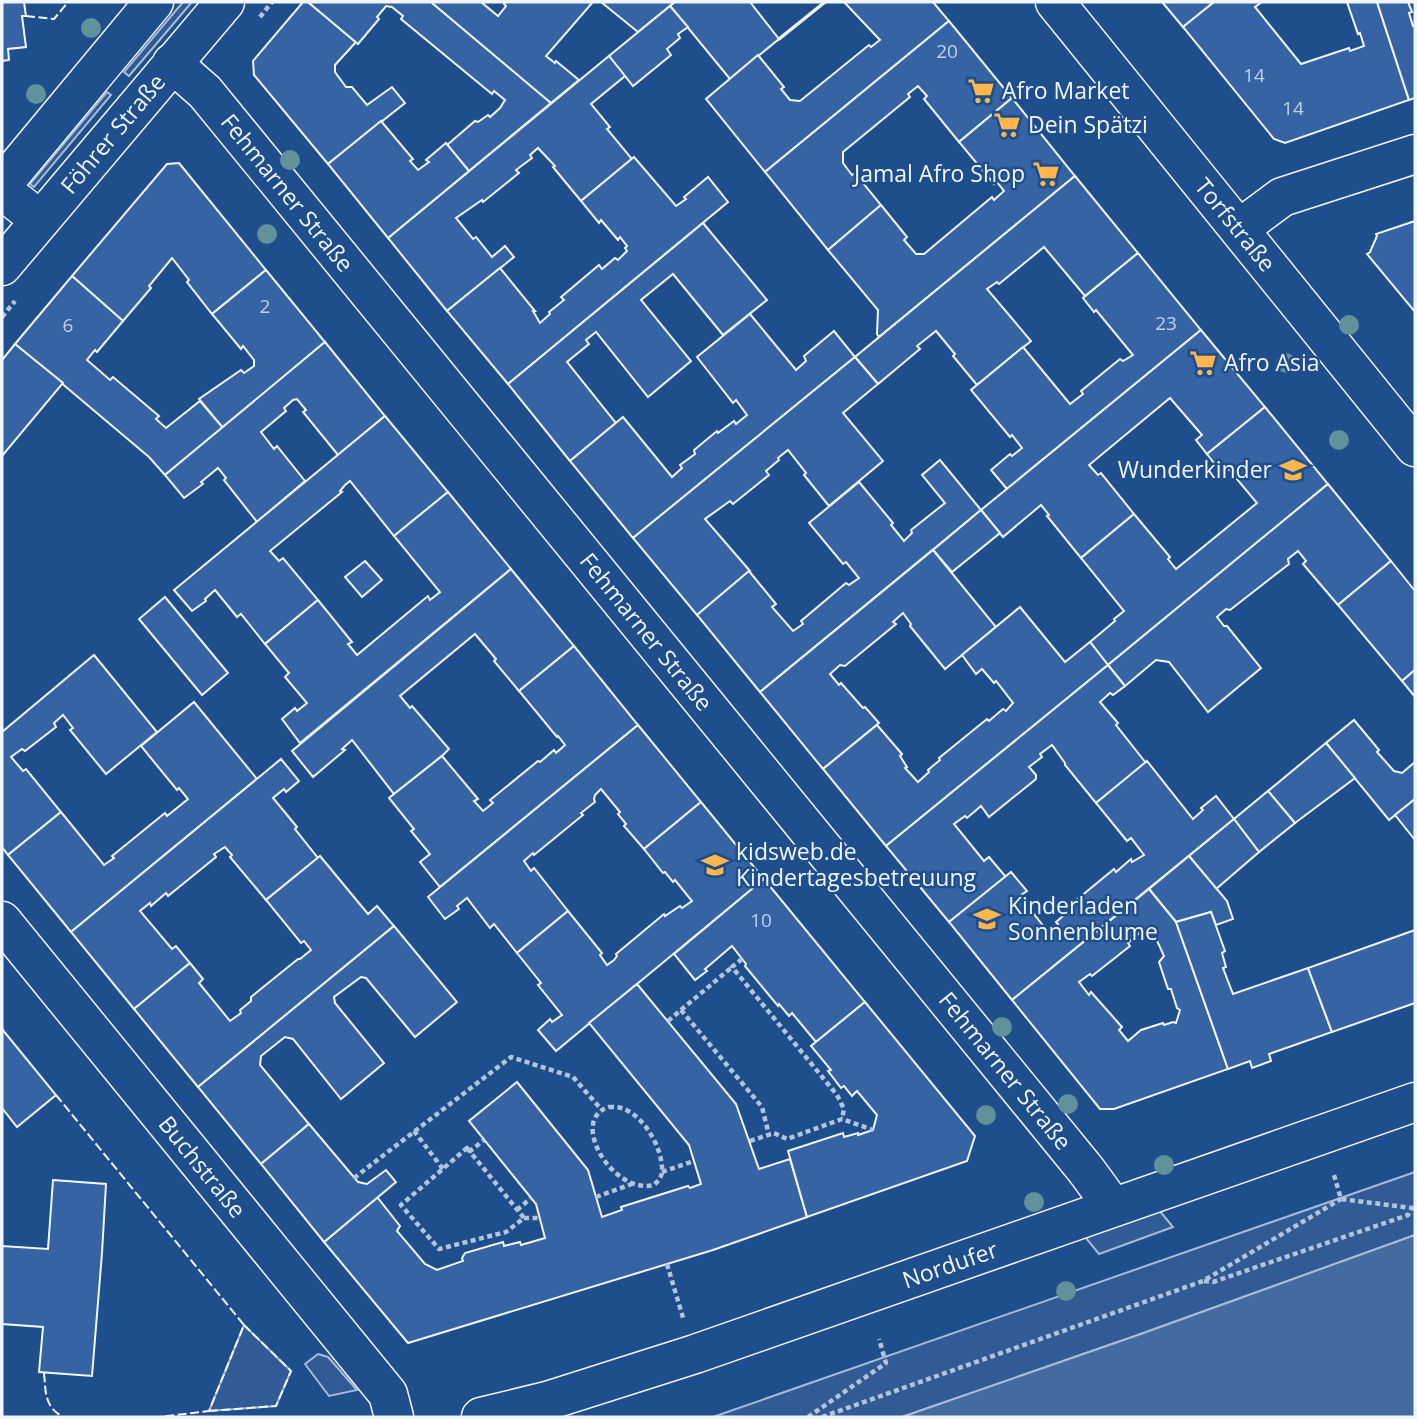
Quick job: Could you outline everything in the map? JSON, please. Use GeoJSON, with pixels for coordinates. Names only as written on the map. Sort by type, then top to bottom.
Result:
{"type":"FeatureCollection","features":[{"type":"Feature","properties":{"kind":"street"},"geometry":{"type":"LineString","coordinates":[[40,220],[2,187],[154,2]]}},
{"type":"Feature","properties":{"kind":"street","name":"Föhrer Straße"},"geometry":{"type":"LineString","coordinates":[[2,266],[225,2]]}},
{"type":"Feature","properties":{"kind":"street","name":"Torfstraße"},"geometry":{"type":"LineString","coordinates":[[1055,2],[1415,447]]}},
{"type":"Feature","properties":{"kind":"street","name":"Fehmarner Straße"},"geometry":{"type":"LineString","coordinates":[[172,64],[205,92],[1086,1170],[1113,1207]]}},
{"type":"Feature","properties":{"kind":"street"},"geometry":{"type":"LineString","coordinates":[[1239,229],[1282,197],[1415,154]]}},
{"type":"Feature","properties":{"kind":"street","name":"Buchstraße"},"geometry":{"type":"LineString","coordinates":[[2,921],[388,1394],[394,1417]]}},
{"type":"Feature","properties":{"kind":"street","name":"Nordufer"},"geometry":{"type":"LineString","coordinates":[[481,1417],[547,1401],[695,1354],[1415,1102]]}},
{"type":"Feature","properties":{"kind":"path"},"geometry":{"type":"LineString","coordinates":[[668,1021],[742,959]]}},
{"type":"Feature","properties":{"kind":"path"},"geometry":{"type":"LineString","coordinates":[[732,967],[837,1095],[844,1109],[842,1119]]}},
{"type":"Feature","properties":{"kind":"path"},"geometry":{"type":"LineString","coordinates":[[681,1010],[762,1107],[769,1135]]}},
{"type":"Feature","properties":{"kind":"path"},"geometry":{"type":"LineString","coordinates":[[354,1178],[511,1057],[573,1077],[601,1109]]}},
{"type":"Feature","properties":{"kind":"path"},"geometry":{"type":"LineString","coordinates":[[609,1107],[622,1108],[633,1114],[652,1135],[658,1149],[662,1172],[654,1185],[647,1187],[623,1180],[609,1167],[595,1146],[593,1123],[596,1114],[609,1107]]}},
{"type":"Feature","properties":{"kind":"path"},"geometry":{"type":"LineString","coordinates":[[750,1141],[774,1133],[787,1139],[842,1119],[873,1130]]}},
{"type":"Feature","properties":{"kind":"path"},"geometry":{"type":"LineString","coordinates":[[414,1131],[443,1169]]}},
{"type":"Feature","properties":{"kind":"path"},"geometry":{"type":"LineString","coordinates":[[469,1152],[484,1140]]}},
{"type":"Feature","properties":{"kind":"path"},"geometry":{"type":"LineString","coordinates":[[524,1218],[467,1148],[401,1205],[439,1249],[506,1232],[524,1218],[540,1218]]}},
{"type":"Feature","properties":{"kind":"path"},"geometry":{"type":"LineString","coordinates":[[662,1172],[694,1161]]}},
{"type":"Feature","properties":{"kind":"path"},"geometry":{"type":"LineString","coordinates":[[1334,1175],[1342,1199]]}},
{"type":"Feature","properties":{"kind":"path"},"geometry":{"type":"LineString","coordinates":[[596,1197],[632,1184]]}},
{"type":"Feature","properties":{"kind":"path"},"geometry":{"type":"LineString","coordinates":[[517,1210],[531,1198]]}},
{"type":"Feature","properties":{"kind":"path"},"geometry":{"type":"LineString","coordinates":[[822,1417],[1203,1281],[1342,1199],[1413,1208],[1408,1215],[1213,1282],[1203,1281]]}},
{"type":"Feature","properties":{"kind":"path"},"geometry":{"type":"LineString","coordinates":[[667,1264],[695,1354]]}},
{"type":"Feature","properties":{"kind":"path"},"geometry":{"type":"LineString","coordinates":[[808,1417],[886,1363],[879,1339]]}},
{"type":"Feature","properties":{"kind":"shaded area"},"geometry":{"type":"Polygon","coordinates":[[[183,2],[192,2],[129,76],[124,72],[183,2]]]}},
{"type":"Feature","properties":{"kind":"shaded area"},"geometry":{"type":"Polygon","coordinates":[[[107,92],[111,95],[34,187],[30,184],[107,92]]]}},
{"type":"Feature","properties":{"kind":"shaded area"},"geometry":{"type":"Polygon","coordinates":[[[1415,1172],[1415,1235],[1138,1335],[902,1417],[713,1417],[1415,1172]]]}},
{"type":"Feature","properties":{"kind":"shaded area"},"geometry":{"type":"Polygon","coordinates":[[[1159,1210],[1173,1227],[1099,1254],[1085,1237],[1159,1210]]]}},
{"type":"Feature","properties":{"kind":"shaded area"},"geometry":{"type":"Polygon","coordinates":[[[1415,1235],[1415,1417],[902,1417],[1138,1335],[1415,1235]]]}},
{"type":"Feature","properties":{"kind":"shaded area"},"geometry":{"type":"Polygon","coordinates":[[[244,1325],[291,1371],[276,1406],[209,1411],[244,1325]]]}},
{"type":"Feature","properties":{"kind":"shaded area"},"geometry":{"type":"Polygon","coordinates":[[[318,1354],[328,1357],[357,1390],[329,1396],[305,1364],[318,1354]]]}},
{"type":"Feature","properties":{"kind":"building"},"geometry":{"type":"Polygon","coordinates":[[[2,2],[24,2],[26,16],[22,16],[26,47],[8,49],[9,60],[2,61],[2,2]]]}},
{"type":"Feature","properties":{"kind":"building"},"geometry":{"type":"Polygon","coordinates":[[[303,2],[308,2],[356,42],[335,65],[335,72],[346,87],[352,87],[367,105],[392,87],[405,103],[328,164],[254,75],[253,61],[303,2]]]}},
{"type":"Feature","properties":{"kind":"building"},"geometry":{"type":"Polygon","coordinates":[[[308,2],[431,2],[551,103],[469,171],[447,145],[475,121],[478,122],[488,115],[490,117],[505,100],[494,91],[492,94],[401,19],[403,16],[392,7],[386,6],[358,44],[308,2]]]}},
{"type":"Feature","properties":{"kind":"building"},"geometry":{"type":"Polygon","coordinates":[[[431,2],[481,2],[498,16],[506,6],[505,2],[593,2],[546,56],[579,80],[551,103],[431,2]]]}},
{"type":"Feature","properties":{"kind":"building"},"geometry":{"type":"Polygon","coordinates":[[[601,2],[675,2],[638,32],[601,2]]]}},
{"type":"Feature","properties":{"kind":"building"},"geometry":{"type":"Polygon","coordinates":[[[675,2],[750,2],[779,39],[730,79],[670,6],[675,2]]]}},
{"type":"Feature","properties":{"kind":"building"},"geometry":{"type":"Polygon","coordinates":[[[844,2],[933,2],[949,21],[765,172],[706,99],[758,55],[784,87],[781,89],[790,100],[800,101],[869,45],[871,47],[880,40],[844,2]]]}},
{"type":"Feature","properties":{"kind":"building"},"geometry":{"type":"Polygon","coordinates":[[[1162,2],[1214,2],[1183,27],[1162,2]]]}},
{"type":"Feature","properties":{"kind":"building"},"geometry":{"type":"Polygon","coordinates":[[[1214,2],[1262,2],[1255,7],[1301,64],[1349,48],[1350,51],[1364,46],[1347,2],[1377,2],[1409,100],[1285,143],[1274,139],[1183,27],[1214,2]]]}},
{"type":"Feature","properties":{"kind":"building"},"geometry":{"type":"Polygon","coordinates":[[[1377,2],[1408,2],[1412,12],[1409,13],[1413,26],[1415,25],[1415,98],[1409,100],[1377,2]]]}},
{"type":"Feature","properties":{"kind":"building"},"geometry":{"type":"Polygon","coordinates":[[[670,6],[688,27],[678,34],[680,38],[667,49],[671,55],[633,86],[609,56],[670,6]]]}},
{"type":"Feature","properties":{"kind":"building"},"geometry":{"type":"Polygon","coordinates":[[[949,21],[1012,98],[959,142],[924,99],[927,96],[918,86],[908,94],[910,97],[843,152],[843,163],[852,175],[855,173],[881,205],[828,250],[765,172],[949,21]]]}},
{"type":"Feature","properties":{"kind":"building"},"geometry":{"type":"Polygon","coordinates":[[[609,56],[625,76],[591,104],[610,127],[607,129],[632,159],[581,201],[538,148],[530,155],[532,158],[516,170],[519,173],[483,202],[482,200],[456,218],[492,257],[505,246],[514,257],[447,311],[388,238],[609,56]]]}},
{"type":"Feature","properties":{"kind":"building"},"geometry":{"type":"Polygon","coordinates":[[[1012,98],[1075,176],[879,337],[878,310],[828,250],[881,205],[907,237],[904,240],[916,254],[924,254],[992,197],[994,200],[1004,191],[996,181],[994,184],[959,142],[1012,98]]]}},
{"type":"Feature","properties":{"kind":"building"},"geometry":{"type":"Polygon","coordinates":[[[381,121],[413,159],[410,161],[418,170],[446,143],[469,171],[388,238],[328,164],[381,121]]]}},
{"type":"Feature","properties":{"kind":"building"},"geometry":{"type":"Polygon","coordinates":[[[634,157],[676,206],[708,177],[728,202],[508,384],[447,311],[500,268],[535,311],[540,323],[564,300],[561,297],[599,265],[602,269],[615,258],[618,260],[627,251],[627,246],[620,237],[618,240],[601,220],[599,223],[581,201],[634,157]]]}},
{"type":"Feature","properties":{"kind":"building"},"geometry":{"type":"Polygon","coordinates":[[[179,163],[266,270],[212,314],[172,258],[123,321],[72,276],[167,164],[179,163]]]}},
{"type":"Feature","properties":{"kind":"building"},"geometry":{"type":"Polygon","coordinates":[[[1075,176],[1138,253],[1085,296],[1044,247],[999,284],[997,282],[987,289],[1031,341],[977,385],[936,331],[917,346],[920,349],[878,384],[855,357],[1075,176]]]}},
{"type":"Feature","properties":{"kind":"building"},"geometry":{"type":"Polygon","coordinates":[[[1415,221],[1415,312],[1367,254],[1376,234],[1415,221]]]}},
{"type":"Feature","properties":{"kind":"building"},"geometry":{"type":"Polygon","coordinates":[[[703,223],[767,300],[723,335],[673,274],[641,300],[691,361],[648,397],[596,332],[586,340],[589,344],[567,362],[616,423],[570,461],[508,384],[703,223]]]}},
{"type":"Feature","properties":{"kind":"building"},"geometry":{"type":"Polygon","coordinates":[[[1138,253],[1201,330],[1007,489],[991,470],[1022,448],[971,390],[1023,347],[1070,404],[1083,394],[1081,391],[1120,359],[1123,361],[1133,355],[1083,298],[1138,253]]]}},
{"type":"Feature","properties":{"kind":"building"},"geometry":{"type":"Polygon","coordinates":[[[266,270],[325,342],[223,428],[199,399],[241,370],[244,373],[254,366],[254,360],[243,346],[241,349],[212,314],[266,270]]]}},
{"type":"Feature","properties":{"kind":"building"},"geometry":{"type":"Polygon","coordinates":[[[72,276],[123,321],[87,360],[110,380],[113,377],[159,416],[156,419],[166,428],[200,401],[223,428],[165,475],[149,457],[15,344],[72,276]]]}},
{"type":"Feature","properties":{"kind":"building"},"geometry":{"type":"Polygon","coordinates":[[[750,314],[796,370],[806,361],[804,356],[834,331],[855,357],[633,538],[570,461],[623,417],[672,477],[682,468],[680,465],[695,454],[694,450],[717,431],[718,433],[734,421],[736,424],[747,415],[736,400],[733,403],[697,357],[750,314]]]}},
{"type":"Feature","properties":{"kind":"building"},"geometry":{"type":"Polygon","coordinates":[[[1201,330],[1265,407],[1207,454],[1196,440],[1202,435],[1170,398],[1089,465],[1098,475],[1101,473],[1134,514],[1081,558],[1041,505],[1003,537],[981,510],[1201,330]]]}},
{"type":"Feature","properties":{"kind":"building"},"geometry":{"type":"Polygon","coordinates":[[[325,342],[385,416],[338,455],[303,412],[306,410],[297,399],[293,400],[284,408],[286,411],[261,432],[274,449],[277,446],[305,481],[257,522],[224,480],[226,478],[218,468],[184,498],[165,475],[325,342]]]}},
{"type":"Feature","properties":{"kind":"building"},"geometry":{"type":"Polygon","coordinates":[[[15,344],[63,383],[2,456],[2,360],[15,344]]]}},
{"type":"Feature","properties":{"kind":"building"},"geometry":{"type":"Polygon","coordinates":[[[855,357],[878,384],[843,413],[883,461],[829,506],[788,450],[778,458],[766,471],[769,475],[733,504],[730,501],[705,519],[750,571],[697,615],[633,538],[855,357]]]}},
{"type":"Feature","properties":{"kind":"building"},"geometry":{"type":"Polygon","coordinates":[[[1265,407],[1328,484],[1108,665],[1090,642],[1124,611],[1081,558],[1134,514],[1170,557],[1168,559],[1176,569],[1257,503],[1226,466],[1220,471],[1207,454],[1265,407]]]}},
{"type":"Feature","properties":{"kind":"building"},"geometry":{"type":"Polygon","coordinates":[[[385,416],[448,492],[394,536],[350,481],[345,485],[340,491],[342,492],[270,551],[279,561],[283,558],[318,600],[265,644],[241,614],[237,617],[215,590],[192,611],[174,590],[385,416]]]}},
{"type":"Feature","properties":{"kind":"building"},"geometry":{"type":"Polygon","coordinates":[[[940,460],[981,510],[760,692],[697,615],[749,571],[776,604],[772,607],[793,631],[846,583],[849,585],[859,578],[846,562],[843,564],[809,523],[859,482],[893,523],[891,525],[904,541],[912,533],[911,530],[945,503],[922,475],[940,460]]]}},
{"type":"Feature","properties":{"kind":"building"},"geometry":{"type":"Polygon","coordinates":[[[1328,484],[1391,561],[1338,605],[1303,564],[1306,561],[1298,551],[1288,559],[1289,564],[1230,610],[1226,609],[1217,617],[1261,668],[1208,712],[1169,662],[1156,660],[1125,686],[1108,665],[1328,484]]]}},
{"type":"Feature","properties":{"kind":"building"},"geometry":{"type":"Polygon","coordinates":[[[448,492],[511,569],[300,743],[282,719],[295,708],[297,711],[307,703],[285,677],[289,673],[265,644],[318,600],[352,642],[348,644],[357,655],[428,596],[430,600],[440,592],[394,536],[448,492]]]}},
{"type":"Feature","properties":{"kind":"building"},"geometry":{"type":"Polygon","coordinates":[[[981,510],[1000,533],[952,572],[933,550],[981,510]]]}},
{"type":"Feature","properties":{"kind":"building"},"geometry":{"type":"Polygon","coordinates":[[[933,550],[996,627],[945,669],[910,626],[903,613],[893,622],[896,624],[845,666],[840,665],[830,674],[879,723],[823,769],[760,692],[933,550]]]}},
{"type":"Feature","properties":{"kind":"building"},"geometry":{"type":"Polygon","coordinates":[[[365,561],[382,580],[362,597],[345,577],[365,561]]]}},
{"type":"Feature","properties":{"kind":"building"},"geometry":{"type":"Polygon","coordinates":[[[1391,561],[1415,591],[1415,670],[1402,681],[1338,605],[1391,561]]]}},
{"type":"Feature","properties":{"kind":"building"},"geometry":{"type":"Polygon","coordinates":[[[511,569],[574,646],[519,691],[475,634],[400,696],[449,749],[442,756],[394,794],[352,740],[342,749],[345,750],[313,777],[292,751],[511,569]]]}},
{"type":"Feature","properties":{"kind":"building"},"geometry":{"type":"Polygon","coordinates":[[[165,597],[228,673],[202,695],[139,619],[165,597]]]}},
{"type":"Feature","properties":{"kind":"building"},"geometry":{"type":"Polygon","coordinates":[[[1020,607],[1065,662],[1090,642],[1108,665],[886,846],[823,769],[877,725],[902,754],[900,756],[907,767],[905,768],[918,782],[939,758],[987,719],[989,721],[1003,709],[1006,711],[1013,703],[996,681],[994,683],[982,669],[976,674],[962,655],[1020,607]]]}},
{"type":"Feature","properties":{"kind":"building"},"geometry":{"type":"Polygon","coordinates":[[[574,646],[638,725],[440,887],[420,862],[430,854],[389,798],[442,756],[478,799],[474,801],[483,811],[493,803],[490,800],[538,761],[554,750],[556,753],[565,745],[519,691],[574,646]]]}},
{"type":"Feature","properties":{"kind":"building"},"geometry":{"type":"Polygon","coordinates":[[[94,655],[157,732],[106,774],[70,730],[73,728],[63,715],[54,723],[56,727],[25,751],[22,749],[11,757],[23,771],[26,769],[61,812],[8,855],[2,847],[2,732],[94,655]]]}},
{"type":"Feature","properties":{"kind":"building"},"geometry":{"type":"Polygon","coordinates":[[[1108,665],[1125,686],[1113,695],[1110,693],[1100,702],[1146,763],[1096,803],[1052,745],[1040,754],[1042,757],[1029,767],[1036,779],[989,817],[981,806],[967,818],[965,816],[954,824],[984,861],[989,857],[1006,877],[949,922],[886,846],[1108,665]]]}},
{"type":"Feature","properties":{"kind":"building"},"geometry":{"type":"Polygon","coordinates":[[[1415,670],[1415,697],[1402,681],[1415,670]]]}},
{"type":"Feature","properties":{"kind":"building"},"geometry":{"type":"Polygon","coordinates":[[[194,702],[257,779],[71,932],[8,855],[61,812],[104,865],[165,813],[167,816],[188,799],[179,788],[177,790],[141,746],[194,702]]]}},
{"type":"Feature","properties":{"kind":"building"},"geometry":{"type":"Polygon","coordinates":[[[1354,720],[1394,771],[1402,773],[1415,762],[1415,799],[1389,820],[1326,743],[1354,720]]]}},
{"type":"Feature","properties":{"kind":"building"},"geometry":{"type":"Polygon","coordinates":[[[638,725],[701,802],[644,849],[624,826],[626,824],[618,814],[620,812],[601,789],[595,795],[595,802],[581,813],[583,815],[524,861],[531,871],[534,868],[568,911],[517,953],[494,924],[490,928],[467,898],[457,906],[459,909],[445,919],[428,897],[638,725]]]}},
{"type":"Feature","properties":{"kind":"building"},"geometry":{"type":"Polygon","coordinates":[[[1326,743],[1355,778],[1295,823],[1268,791],[1326,743]]]}},
{"type":"Feature","properties":{"kind":"building"},"geometry":{"type":"Polygon","coordinates":[[[281,759],[299,781],[273,798],[318,858],[266,900],[230,857],[232,855],[225,847],[168,896],[166,893],[151,906],[150,903],[140,911],[172,949],[176,946],[190,963],[134,1009],[71,932],[281,759]]]}},
{"type":"Feature","properties":{"kind":"building"},"geometry":{"type":"Polygon","coordinates":[[[1147,761],[1193,819],[1203,810],[1201,808],[1216,796],[1234,819],[1012,1000],[949,922],[1011,872],[1027,891],[1021,895],[1048,932],[1070,910],[1068,907],[1114,869],[1116,872],[1131,859],[1132,862],[1144,855],[1131,838],[1127,841],[1096,803],[1147,761]]]}},
{"type":"Feature","properties":{"kind":"building"},"geometry":{"type":"Polygon","coordinates":[[[1268,791],[1295,823],[1259,852],[1234,819],[1268,791]]]}},
{"type":"Feature","properties":{"kind":"building"},"geometry":{"type":"Polygon","coordinates":[[[1415,799],[1415,840],[1395,815],[1415,799]]]}},
{"type":"Feature","properties":{"kind":"building"},"geometry":{"type":"Polygon","coordinates":[[[701,802],[764,879],[556,1051],[538,1030],[550,1019],[552,1022],[562,1015],[517,953],[568,911],[602,953],[600,955],[607,965],[614,960],[616,954],[664,914],[665,916],[692,901],[675,880],[673,882],[663,873],[644,849],[701,802]]]}},
{"type":"Feature","properties":{"kind":"building"},"geometry":{"type":"Polygon","coordinates":[[[1234,819],[1259,852],[1216,889],[1189,856],[1234,819]]]}},
{"type":"Feature","properties":{"kind":"building"},"geometry":{"type":"Polygon","coordinates":[[[320,856],[368,914],[377,906],[394,926],[198,1087],[134,1009],[190,963],[203,979],[199,983],[230,1021],[241,1013],[240,1010],[251,1001],[251,997],[311,950],[304,941],[301,943],[266,900],[320,856]]]}},
{"type":"Feature","properties":{"kind":"building"},"geometry":{"type":"Polygon","coordinates":[[[1189,856],[1227,901],[1233,919],[1216,925],[1211,912],[1176,922],[1149,889],[1189,856]]]}},
{"type":"Feature","properties":{"kind":"building"},"geometry":{"type":"Polygon","coordinates":[[[764,879],[865,1002],[816,1042],[792,1013],[789,1016],[779,1004],[778,1006],[732,946],[695,980],[674,954],[764,879]]]}},
{"type":"Feature","properties":{"kind":"building"},"geometry":{"type":"Polygon","coordinates":[[[1149,889],[1176,922],[1228,1069],[1114,1109],[1100,1109],[1012,1000],[1149,889]],[[1143,930],[1128,943],[1130,946],[1092,976],[1090,974],[1079,982],[1122,1027],[1119,1030],[1128,1041],[1141,1030],[1163,1023],[1176,1023],[1180,1010],[1171,989],[1168,989],[1159,962],[1164,956],[1154,934],[1143,930]]]}},
{"type":"Feature","properties":{"kind":"building"},"geometry":{"type":"Polygon","coordinates":[[[1211,912],[1225,951],[1222,953],[1226,967],[1223,968],[1233,994],[1308,968],[1332,1032],[1269,1054],[1271,1061],[1252,1068],[1250,1061],[1228,1069],[1176,922],[1211,912]]]}},
{"type":"Feature","properties":{"kind":"building"},"geometry":{"type":"Polygon","coordinates":[[[394,926],[457,1002],[415,1037],[366,978],[361,977],[334,997],[335,1003],[384,1063],[341,1099],[293,1039],[285,1037],[261,1056],[260,1065],[309,1124],[261,1164],[198,1087],[394,926]]]}},
{"type":"Feature","properties":{"kind":"building"},"geometry":{"type":"Polygon","coordinates":[[[1415,930],[1415,1003],[1332,1032],[1308,968],[1415,930]]]}},
{"type":"Feature","properties":{"kind":"building"},"geometry":{"type":"Polygon","coordinates":[[[637,984],[736,1104],[759,1169],[790,1159],[807,1217],[713,1250],[408,1343],[324,1242],[377,1197],[400,1226],[397,1231],[425,1264],[437,1270],[463,1261],[465,1253],[503,1242],[504,1246],[520,1242],[521,1245],[545,1238],[536,1204],[469,1121],[517,1082],[588,1170],[602,1217],[622,1210],[621,1207],[701,1184],[689,1145],[589,1023],[637,984]]]}},
{"type":"Feature","properties":{"kind":"building"},"geometry":{"type":"Polygon","coordinates":[[[865,1002],[975,1136],[967,1161],[807,1217],[788,1151],[843,1133],[844,1137],[873,1130],[877,1115],[857,1091],[852,1096],[844,1086],[841,1088],[828,1071],[831,1070],[811,1046],[865,1002]]]}},
{"type":"Feature","properties":{"kind":"building"},"geometry":{"type":"Polygon","coordinates":[[[2,1029],[56,1095],[17,1127],[2,1108],[2,1029]]]}},
{"type":"Feature","properties":{"kind":"building"},"geometry":{"type":"Polygon","coordinates":[[[309,1124],[358,1182],[367,1184],[386,1170],[396,1182],[324,1242],[261,1164],[309,1124]]]}},
{"type":"Feature","properties":{"kind":"building"},"geometry":{"type":"Polygon","coordinates":[[[53,1180],[106,1184],[92,1376],[39,1372],[43,1327],[2,1324],[2,1246],[48,1249],[53,1180]]]}},
{"type":"Feature","properties":{"kind":"fence"},"geometry":{"type":"LineString","coordinates":[[26,16],[54,19],[68,2]]}},
{"type":"Feature","properties":{"kind":"fence"},"geometry":{"type":"LineString","coordinates":[[56,1095],[244,1325],[209,1411],[160,1417]]}},
{"type":"Feature","properties":{"kind":"fence"},"geometry":{"type":"LineString","coordinates":[[209,1411],[276,1406],[291,1371],[244,1325]]}},
{"type":"Feature","properties":{"kind":"fence"},"geometry":{"type":"LineString","coordinates":[[44,1373],[49,1404],[63,1417]]}},
{"type":"Feature","properties":{"kind":"wall"},"geometry":{"type":"LineString","coordinates":[[779,39],[825,2]]}},
{"type":"Feature","properties":{"kind":"place","name":"Afro Market"},"geometry":{"type":"Point","coordinates":[981,91]}},
{"type":"Feature","properties":{"kind":"place","name":"Dein Spätzi"},"geometry":{"type":"Point","coordinates":[1007,125]}},
{"type":"Feature","properties":{"kind":"place","name":"Jamal Afro Shop"},"geometry":{"type":"Point","coordinates":[1046,174]}},
{"type":"Feature","properties":{"kind":"place","name":"Afro Asia"},"geometry":{"type":"Point","coordinates":[1203,363]}},
{"type":"Feature","properties":{"kind":"place","name":"Wunderkinder"},"geometry":{"type":"Point","coordinates":[1293,470]}},
{"type":"Feature","properties":{"kind":"place","name":"kidsweb.de Kindertagesbetreuung"},"geometry":{"type":"Point","coordinates":[715,865]}},
{"type":"Feature","properties":{"kind":"place","name":"Kinderladen Sonnenblume"},"geometry":{"type":"Point","coordinates":[987,919]}}]}
